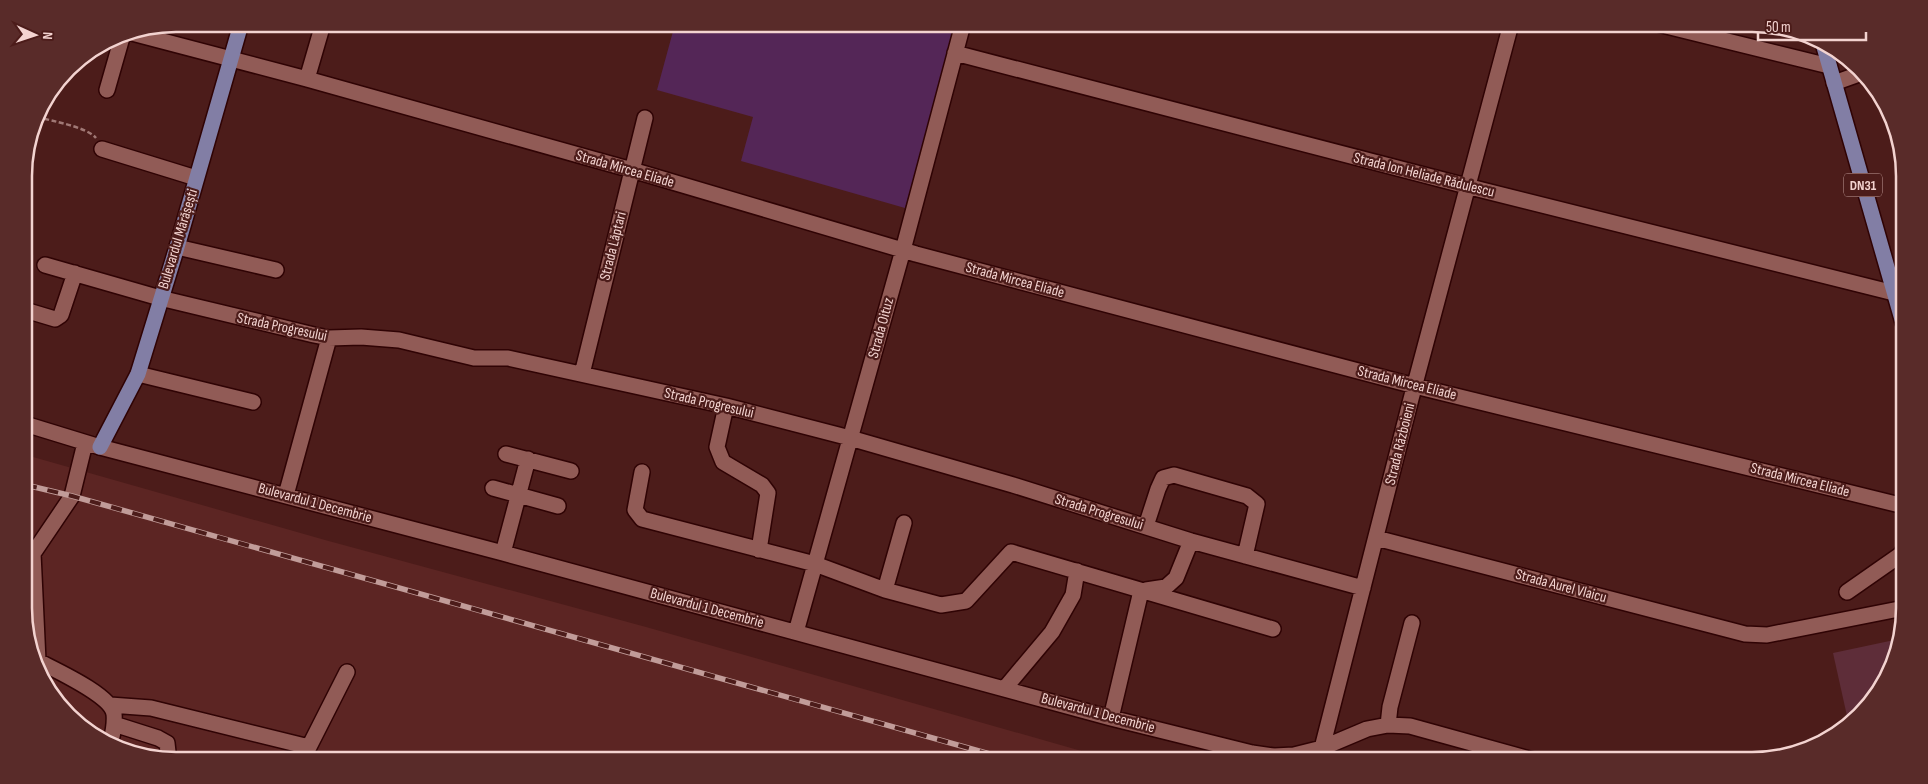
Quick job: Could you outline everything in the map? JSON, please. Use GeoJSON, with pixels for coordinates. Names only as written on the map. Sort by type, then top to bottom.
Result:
{"type":"FeatureCollection","features":[{"type":"Feature","properties":{"kind":"main road","name":"Bulevardul Mărășești"},"geometry":{"type":"LineString","coordinates":[[100,447],[138,374],[177,247],[239,32]]}},
{"type":"Feature","properties":{"kind":"main road","name":"DN31"},"geometry":{"type":"LineString","coordinates":[[1826,53],[1896,300]]}},
{"type":"Feature","properties":{"kind":"street"},"geometry":{"type":"LineString","coordinates":[[307,79],[321,32]]}},
{"type":"Feature","properties":{"kind":"street","name":"Strada Oituz"},"geometry":{"type":"LineString","coordinates":[[796,632],[961,32]]}},
{"type":"Feature","properties":{"kind":"street","name":"Strada Războieni"},"geometry":{"type":"LineString","coordinates":[[1322,748],[1509,32]]}},
{"type":"Feature","properties":{"kind":"street"},"geometry":{"type":"LineString","coordinates":[[1691,32],[1829,66]]}},
{"type":"Feature","properties":{"kind":"street","name":"Strada Mircea Eliade"},"geometry":{"type":"LineString","coordinates":[[144,36],[307,79],[632,170],[902,250],[1415,386],[1896,504]]}},
{"type":"Feature","properties":{"kind":"street"},"geometry":{"type":"LineString","coordinates":[[107,90],[120,43]]}},
{"type":"Feature","properties":{"kind":"street","name":"Strada Ion Heliade Rădulescu"},"geometry":{"type":"LineString","coordinates":[[955,53],[1468,187],[1894,293]]}},
{"type":"Feature","properties":{"kind":"street"},"geometry":{"type":"LineString","coordinates":[[1834,82],[1854,75]]}},
{"type":"Feature","properties":{"kind":"street","name":"Strada Lăptari"},"geometry":{"type":"LineString","coordinates":[[582,374],[644,118]]}},
{"type":"Feature","properties":{"kind":"street"},"geometry":{"type":"LineString","coordinates":[[102,149],[196,178]]}},
{"type":"Feature","properties":{"kind":"street"},"geometry":{"type":"LineString","coordinates":[[177,247],[276,270]]}},
{"type":"Feature","properties":{"kind":"street","name":"Strada Progresului"},"geometry":{"type":"LineString","coordinates":[[45,265],[160,298],[330,338],[361,337],[400,340],[474,358],[508,358],[726,406],[850,438],[1191,541],[1363,588]]}},
{"type":"Feature","properties":{"kind":"street"},"geometry":{"type":"LineString","coordinates":[[33,312],[55,319],[61,315],[75,273]]}},
{"type":"Feature","properties":{"kind":"street"},"geometry":{"type":"LineString","coordinates":[[286,495],[330,338]]}},
{"type":"Feature","properties":{"kind":"street"},"geometry":{"type":"LineString","coordinates":[[138,374],[253,402]]}},
{"type":"Feature","properties":{"kind":"street"},"geometry":{"type":"LineString","coordinates":[[726,406],[718,448],[723,462],[762,485],[768,493],[759,550]]}},
{"type":"Feature","properties":{"kind":"street","name":"Bulevardul 1 Decembrie"},"geometry":{"type":"LineString","coordinates":[[32,426],[85,443],[503,553],[1111,718],[1245,751]]}},
{"type":"Feature","properties":{"kind":"street"},"geometry":{"type":"LineString","coordinates":[[32,556],[72,496],[85,443]]}},
{"type":"Feature","properties":{"kind":"street"},"geometry":{"type":"LineString","coordinates":[[506,454],[571,471]]}},
{"type":"Feature","properties":{"kind":"street"},"geometry":{"type":"LineString","coordinates":[[503,553],[517,495],[528,460]]}},
{"type":"Feature","properties":{"kind":"street"},"geometry":{"type":"LineString","coordinates":[[642,472],[635,510],[642,519],[815,564],[885,590],[941,605],[966,601],[1011,552],[1273,629]]}},
{"type":"Feature","properties":{"kind":"street"},"geometry":{"type":"LineString","coordinates":[[1146,526],[1158,489],[1163,478],[1168,476],[1174,475],[1247,496],[1257,504],[1245,556]]}},
{"type":"Feature","properties":{"kind":"street"},"geometry":{"type":"LineString","coordinates":[[493,488],[558,506]]}},
{"type":"Feature","properties":{"kind":"street"},"geometry":{"type":"LineString","coordinates":[[885,590],[904,524]]}},
{"type":"Feature","properties":{"kind":"street","name":"Strada Aurel Vlaicu"},"geometry":{"type":"LineString","coordinates":[[1376,538],[1746,634],[1767,635],[1896,610]]}},
{"type":"Feature","properties":{"kind":"street"},"geometry":{"type":"LineString","coordinates":[[1141,591],[1166,587],[1176,578],[1191,541]]}},
{"type":"Feature","properties":{"kind":"street"},"geometry":{"type":"LineString","coordinates":[[1847,592],[1896,558]]}},
{"type":"Feature","properties":{"kind":"street"},"geometry":{"type":"LineString","coordinates":[[1005,688],[1052,632],[1072,595],[1077,571]]}},
{"type":"Feature","properties":{"kind":"street"},"geometry":{"type":"LineString","coordinates":[[32,585],[36,641]]}},
{"type":"Feature","properties":{"kind":"street"},"geometry":{"type":"LineString","coordinates":[[1111,718],[1141,591]]}},
{"type":"Feature","properties":{"kind":"street"},"geometry":{"type":"LineString","coordinates":[[1388,725],[1390,707],[1412,623]]}},
{"type":"Feature","properties":{"kind":"street"},"geometry":{"type":"LineString","coordinates":[[44,664],[85,686],[110,705],[114,713],[112,736]]}},
{"type":"Feature","properties":{"kind":"street"},"geometry":{"type":"LineString","coordinates":[[110,705],[150,708],[309,747],[346,672]]}},
{"type":"Feature","properties":{"kind":"street"},"geometry":{"type":"LineString","coordinates":[[114,724],[158,738],[167,743],[168,751]]}},
{"type":"Feature","properties":{"kind":"street","name":"Bulevardul 1 Decembrie"},"geometry":{"type":"LineString","coordinates":[[1309,751],[1322,748],[1367,729],[1388,725],[1410,726],[1501,751]]}},
{"type":"Feature","properties":{"kind":"path"},"geometry":{"type":"LineString","coordinates":[[44,120],[95,135],[102,149]]}},
{"type":"Feature","properties":{"kind":"shaded area"},"geometry":{"type":"Polygon","coordinates":[[[673,32],[957,32],[905,208],[741,161],[753,117],[657,90],[673,32]]]}},
{"type":"Feature","properties":{"kind":"shaded area"},"geometry":{"type":"Polygon","coordinates":[[[32,457],[325,540],[646,627],[1083,751],[176,752],[148,749],[130,744],[96,727],[68,703],[47,671],[40,654],[35,636],[32,608],[32,457]]]}},
{"type":"Feature","properties":{"kind":"building"},"geometry":{"type":"Polygon","coordinates":[[[1892,641],[1881,671],[1871,688],[1860,703],[1847,715],[1833,653],[1892,641]]]}},
{"type":"Feature","properties":{"kind":"railway"},"geometry":{"type":"LineString","coordinates":[[32,487],[72,496],[981,751]]}}]}
